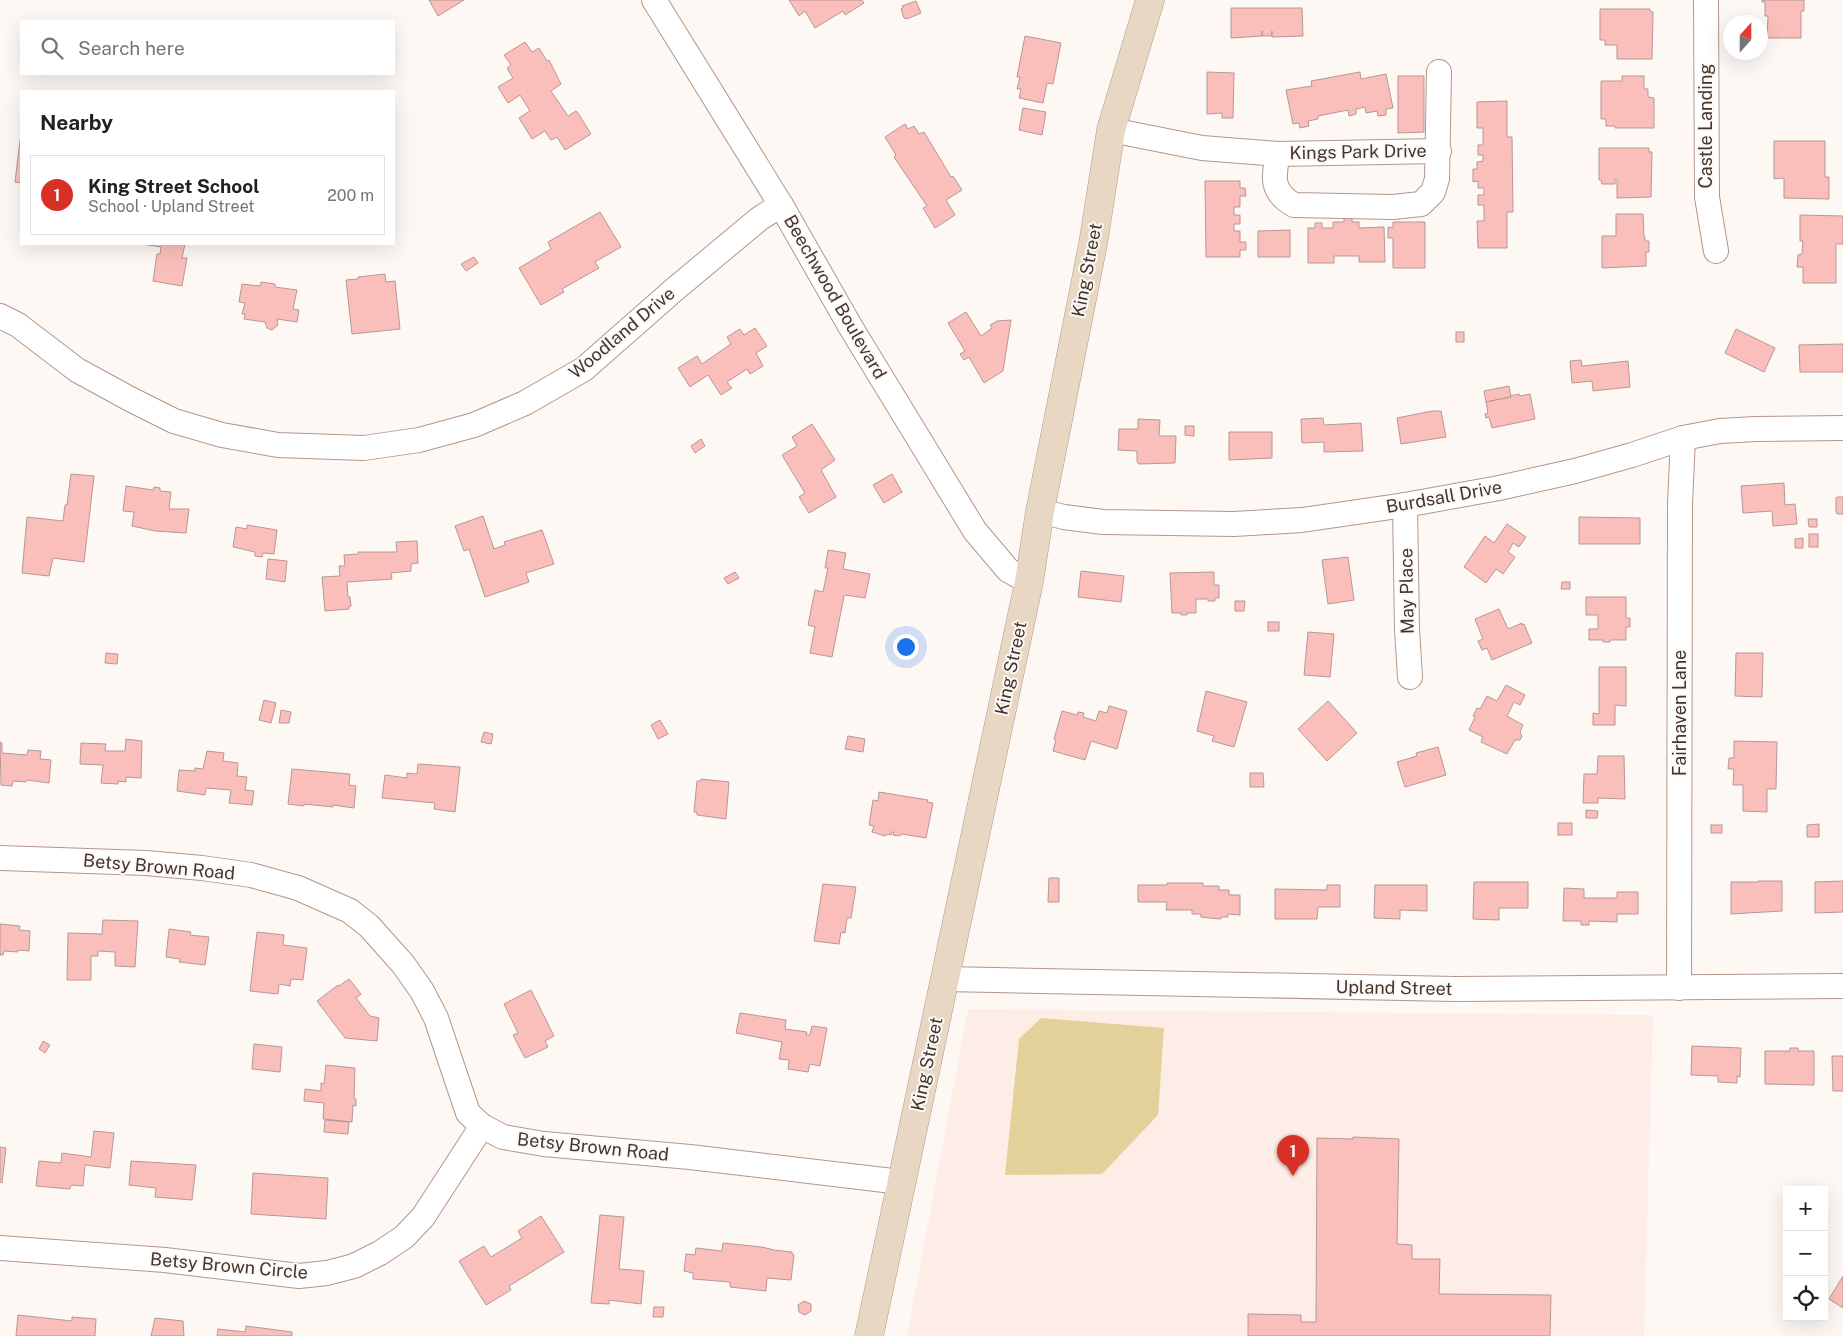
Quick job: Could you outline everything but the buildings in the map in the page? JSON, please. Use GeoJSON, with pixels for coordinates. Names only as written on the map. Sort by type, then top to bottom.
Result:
{"type":"FeatureCollection","features":[{"type":"Feature","properties":{"kind":"main road","name":"King Street"},"geometry":{"type":"LineString","coordinates":[[869,1336],[1029,582],[1040,510],[1093,244],[1111,130],[1150,0]]}},
{"type":"Feature","properties":{"kind":"street","name":"Beechwood Boulevard"},"geometry":{"type":"LineString","coordinates":[[654,0],[781,205],[850,326],[975,531],[1008,570],[1029,582]]}},
{"type":"Feature","properties":{"kind":"street","name":"Castle Landing"},"geometry":{"type":"LineString","coordinates":[[1706,0],[1706,197],[1716,252]]}},
{"type":"Feature","properties":{"kind":"street","name":"Kings Park Drive"},"geometry":{"type":"LineString","coordinates":[[1278,154],[1273,176],[1278,192],[1284,200],[1294,205],[1393,207],[1421,204],[1433,192],[1438,179],[1439,72]]}},
{"type":"Feature","properties":{"kind":"street","name":"Kings Park Drive"},"geometry":{"type":"LineString","coordinates":[[1111,130],[1202,148],[1278,154],[1439,151]]}},
{"type":"Feature","properties":{"kind":"street","name":"Woodland Drive"},"geometry":{"type":"LineString","coordinates":[[0,316],[18,325],[76,370],[174,421],[222,435],[278,445],[364,448],[419,440],[474,425],[525,403],[584,369],[675,289],[759,219],[781,205]]}},
{"type":"Feature","properties":{"kind":"street","name":"Burdsall Drive"},"geometry":{"type":"LineString","coordinates":[[1040,510],[1064,518],[1103,522],[1234,524],[1302,520],[1405,505],[1499,488],[1575,471],[1683,438],[1720,431],[1843,428]]}},
{"type":"Feature","properties":{"kind":"street","name":"Fairhaven Lane"},"geometry":{"type":"LineString","coordinates":[[1678,988],[1680,514],[1683,438]]}},
{"type":"Feature","properties":{"kind":"street","name":"May Place"},"geometry":{"type":"LineString","coordinates":[[1405,505],[1407,629],[1410,677]]}},
{"type":"Feature","properties":{"kind":"street","name":"Betsy Brown Road"},"geometry":{"type":"LineString","coordinates":[[0,858],[146,863],[251,875],[298,888],[350,911],[369,926],[403,964],[422,991],[436,1018],[468,1113],[482,1126],[503,1137],[544,1144],[690,1158],[901,1182]]}},
{"type":"Feature","properties":{"kind":"street","name":"Upland Street"},"geometry":{"type":"LineString","coordinates":[[945,979],[1455,989],[1843,986]]}},
{"type":"Feature","properties":{"kind":"street","name":"Betsy Brown Circle"},"geometry":{"type":"LineString","coordinates":[[0,1248],[165,1260],[299,1276],[327,1273],[354,1266],[380,1253],[404,1237],[422,1217],[482,1126]]}},
{"type":"Feature","properties":{"kind":"shaded area"},"geometry":{"type":"Polygon","coordinates":[[[968,1009],[1653,1015],[1644,1336],[907,1336],[968,1009]]]}},
{"type":"Feature","properties":{"kind":"shaded area"},"geometry":{"type":"Polygon","coordinates":[[[1041,1018],[1164,1028],[1158,1115],[1102,1174],[1005,1175],[1019,1039],[1041,1018]]]}},
{"type":"Feature","properties":{"kind":"place","name":"King Street School"},"geometry":{"type":"Point","coordinates":[1293,1176]}}]}
